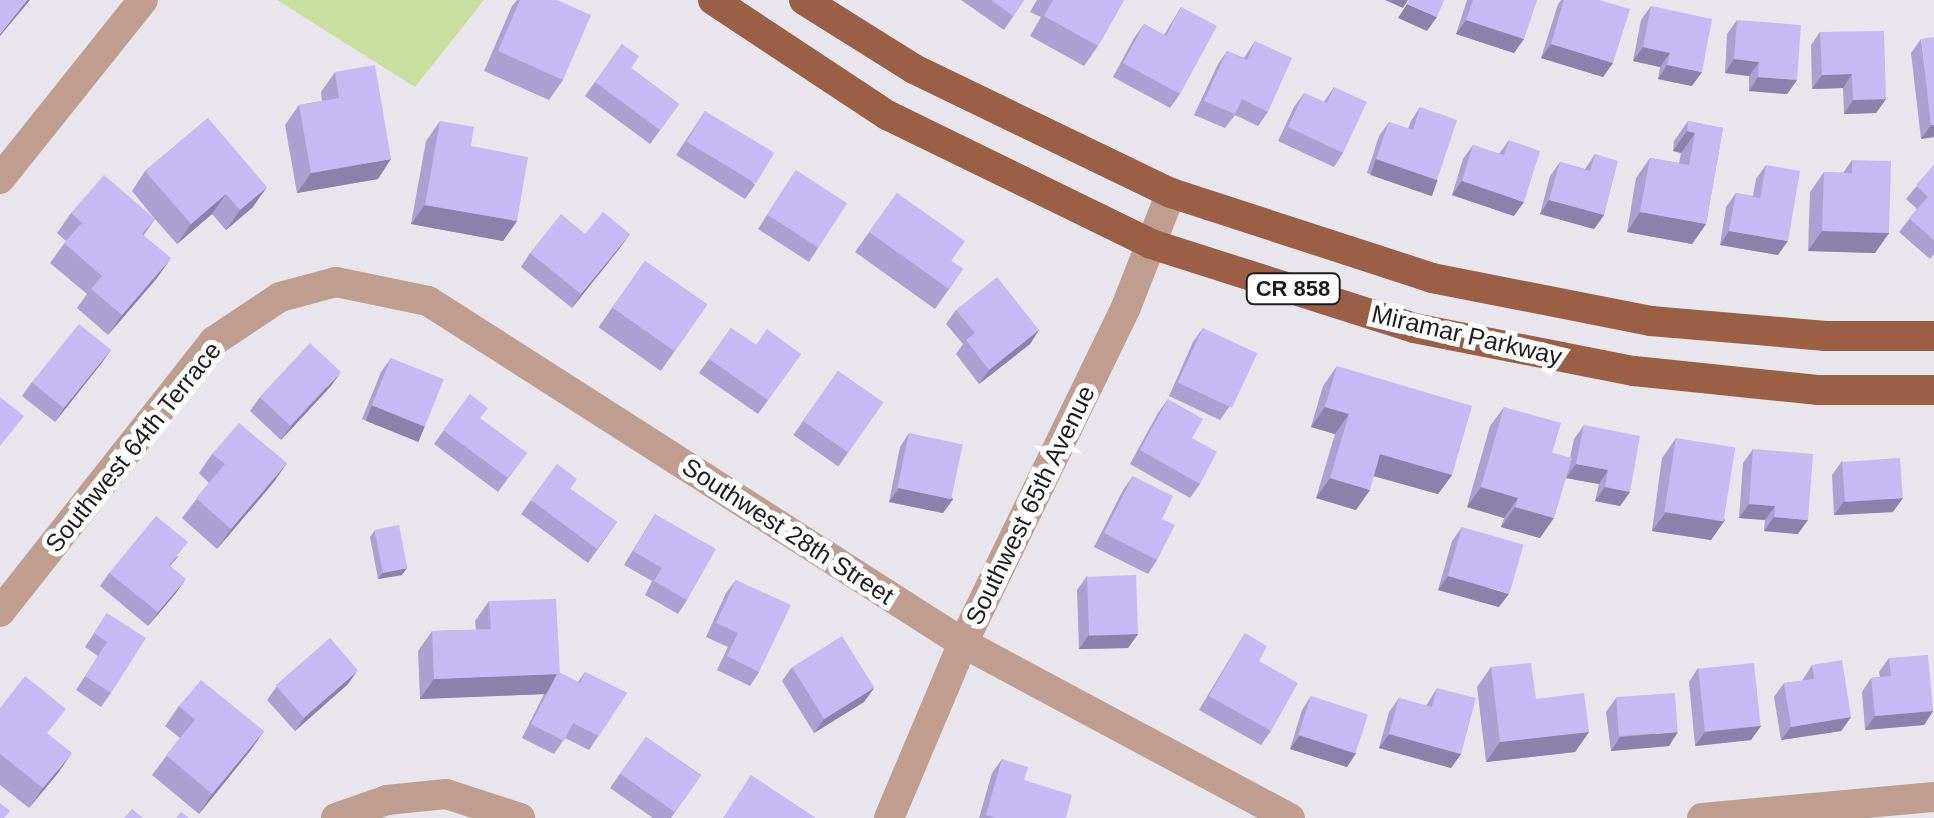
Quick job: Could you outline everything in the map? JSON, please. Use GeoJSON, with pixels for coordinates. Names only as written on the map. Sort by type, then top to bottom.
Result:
{"type":"FeatureCollection","features":[{"type":"Feature","properties":{"kind":"main road","name":"Miramar Parkway"},"geometry":{"type":"LineString","coordinates":[[713,0],[886,115],[1150,244],[1414,328],[1634,370],[1817,390],[1934,390]]}},
{"type":"Feature","properties":{"kind":"main road","name":"Miramar Parkway"},"geometry":{"type":"LineString","coordinates":[[804,0],[914,69],[1171,193],[1432,278],[1651,320],[1825,336],[1934,336]]}},
{"type":"Feature","properties":{"kind":"street"},"geometry":{"type":"LineString","coordinates":[[0,179],[144,0]]}},
{"type":"Feature","properties":{"kind":"street","name":"Southwest 65th Avenue"},"geometry":{"type":"LineString","coordinates":[[889,818],[963,643],[1126,308],[1171,193]]}},
{"type":"Feature","properties":{"kind":"street","name":"Southwest 28th Street"},"geometry":{"type":"LineString","coordinates":[[280,297],[336,282],[428,301],[963,643],[1290,818]]}},
{"type":"Feature","properties":{"kind":"street","name":"Southwest 64th Terrace"},"geometry":{"type":"LineString","coordinates":[[0,612],[214,342],[280,297]]}},
{"type":"Feature","properties":{"kind":"street"},"geometry":{"type":"LineString","coordinates":[[336,818],[388,800],[446,794],[520,818]]}},
{"type":"Feature","properties":{"kind":"street"},"geometry":{"type":"LineString","coordinates":[[1702,818],[1934,797]]}},
{"type":"Feature","properties":{"kind":"green space"},"geometry":{"type":"Polygon","coordinates":[[[277,0],[484,0],[415,87],[277,0]]]}},
{"type":"Feature","properties":{"kind":"building"},"geometry":{"type":"Polygon","coordinates":[[[0,0],[27,0],[0,34],[0,0]]]}},
{"type":"Feature","properties":{"kind":"building"},"geometry":{"type":"Polygon","coordinates":[[[520,0],[557,0],[591,15],[563,80],[498,51],[520,0]]]}},
{"type":"Feature","properties":{"kind":"building"},"geometry":{"type":"Polygon","coordinates":[[[991,0],[1024,0],[1013,16],[991,0]]]}},
{"type":"Feature","properties":{"kind":"building"},"geometry":{"type":"Polygon","coordinates":[[[1053,0],[1124,0],[1098,46],[1044,16],[1053,0]]]}},
{"type":"Feature","properties":{"kind":"building"},"geometry":{"type":"Polygon","coordinates":[[[1409,0],[1444,0],[1437,17],[1407,4],[1409,0]]]}},
{"type":"Feature","properties":{"kind":"building"},"geometry":{"type":"Polygon","coordinates":[[[1473,0],[1537,0],[1524,39],[1466,20],[1473,0]]]}},
{"type":"Feature","properties":{"kind":"building"},"geometry":{"type":"Polygon","coordinates":[[[1564,0],[1599,0],[1630,9],[1613,63],[1551,44],[1564,0]]]}},
{"type":"Feature","properties":{"kind":"building"},"geometry":{"type":"Polygon","coordinates":[[[1651,6],[1712,19],[1702,72],[1667,65],[1670,53],[1643,47],[1651,6]]]}},
{"type":"Feature","properties":{"kind":"building"},"geometry":{"type":"Polygon","coordinates":[[[1181,7],[1217,26],[1180,94],[1123,63],[1144,24],[1166,36],[1181,7]]]}},
{"type":"Feature","properties":{"kind":"building"},"geometry":{"type":"Polygon","coordinates":[[[1737,20],[1801,25],[1797,80],[1758,77],[1759,62],[1734,59],[1737,20]]]}},
{"type":"Feature","properties":{"kind":"building"},"geometry":{"type":"Polygon","coordinates":[[[1884,31],[1886,99],[1853,100],[1852,74],[1822,75],[1820,32],[1884,31]]]}},
{"type":"Feature","properties":{"kind":"building"},"geometry":{"type":"Polygon","coordinates":[[[1934,37],[1934,125],[1931,125],[1921,39],[1934,37]]]}},
{"type":"Feature","properties":{"kind":"building"},"geometry":{"type":"Polygon","coordinates":[[[1255,41],[1292,58],[1268,112],[1242,99],[1235,114],[1204,101],[1227,51],[1247,60],[1255,41]]]}},
{"type":"Feature","properties":{"kind":"building"},"geometry":{"type":"Polygon","coordinates":[[[622,44],[639,56],[631,68],[679,104],[660,130],[595,82],[622,44]]]}},
{"type":"Feature","properties":{"kind":"building"},"geometry":{"type":"Polygon","coordinates":[[[375,65],[391,159],[311,173],[299,105],[339,98],[335,72],[375,65]]]}},
{"type":"Feature","properties":{"kind":"building"},"geometry":{"type":"Polygon","coordinates":[[[1334,87],[1367,102],[1343,153],[1288,127],[1304,93],[1327,103],[1334,87]]]}},
{"type":"Feature","properties":{"kind":"building"},"geometry":{"type":"Polygon","coordinates":[[[1420,107],[1457,120],[1437,180],[1376,159],[1389,122],[1413,130],[1420,107]]]}},
{"type":"Feature","properties":{"kind":"building"},"geometry":{"type":"Polygon","coordinates":[[[705,111],[774,153],[756,184],[686,142],[705,111]]]}},
{"type":"Feature","properties":{"kind":"building"},"geometry":{"type":"Polygon","coordinates":[[[208,118],[267,187],[240,210],[226,194],[191,224],[145,171],[208,118]]]}},
{"type":"Feature","properties":{"kind":"building"},"geometry":{"type":"Polygon","coordinates":[[[440,121],[474,127],[471,146],[528,157],[517,221],[425,205],[440,121]]]}},
{"type":"Feature","properties":{"kind":"building"},"geometry":{"type":"Polygon","coordinates":[[[1688,121],[1723,128],[1706,224],[1640,212],[1650,158],[1689,165],[1695,133],[1687,131],[1688,121]]]}},
{"type":"Feature","properties":{"kind":"building"},"geometry":{"type":"Polygon","coordinates":[[[1509,140],[1540,151],[1524,202],[1462,181],[1473,145],[1504,155],[1509,140]]]}},
{"type":"Feature","properties":{"kind":"building"},"geometry":{"type":"Polygon","coordinates":[[[1595,154],[1618,161],[1604,215],[1549,200],[1560,162],[1590,171],[1595,154]]]}},
{"type":"Feature","properties":{"kind":"building"},"geometry":{"type":"Polygon","coordinates":[[[1852,160],[1891,161],[1889,233],[1822,231],[1824,172],[1852,173],[1852,160]]]}},
{"type":"Feature","properties":{"kind":"building"},"geometry":{"type":"Polygon","coordinates":[[[1766,165],[1800,171],[1788,241],[1729,231],[1736,193],[1760,198],[1766,165]]]}},
{"type":"Feature","properties":{"kind":"building"},"geometry":{"type":"Polygon","coordinates":[[[1934,165],[1934,240],[1909,218],[1928,197],[1916,185],[1934,165]]]}},
{"type":"Feature","properties":{"kind":"building"},"geometry":{"type":"Polygon","coordinates":[[[796,170],[847,203],[818,248],[767,214],[796,170]]]}},
{"type":"Feature","properties":{"kind":"building"},"geometry":{"type":"Polygon","coordinates":[[[104,175],[155,219],[142,234],[171,258],[122,315],[91,289],[102,276],[64,243],[82,223],[71,213],[104,175]]]}},
{"type":"Feature","properties":{"kind":"building"},"geometry":{"type":"Polygon","coordinates":[[[897,193],[965,241],[951,261],[963,269],[949,289],[869,232],[897,193]]]}},
{"type":"Feature","properties":{"kind":"building"},"geometry":{"type":"Polygon","coordinates":[[[603,212],[630,234],[581,294],[530,253],[561,214],[585,234],[603,212]]]}},
{"type":"Feature","properties":{"kind":"building"},"geometry":{"type":"Polygon","coordinates":[[[645,261],[707,305],[675,351],[612,308],[645,261]]]}},
{"type":"Feature","properties":{"kind":"building"},"geometry":{"type":"Polygon","coordinates":[[[997,277],[1039,330],[989,370],[966,340],[975,333],[956,310],[997,277]]]}},
{"type":"Feature","properties":{"kind":"building"},"geometry":{"type":"Polygon","coordinates":[[[79,324],[111,350],[64,408],[32,382],[79,324]]]}},
{"type":"Feature","properties":{"kind":"building"},"geometry":{"type":"Polygon","coordinates":[[[731,328],[756,345],[767,329],[801,354],[768,400],[709,359],[731,328]]]}},
{"type":"Feature","properties":{"kind":"building"},"geometry":{"type":"Polygon","coordinates":[[[1203,328],[1257,353],[1232,408],[1178,382],[1203,328]]]}},
{"type":"Feature","properties":{"kind":"building"},"geometry":{"type":"Polygon","coordinates":[[[310,343],[341,372],[290,426],[260,397],[310,343]]]}},
{"type":"Feature","properties":{"kind":"building"},"geometry":{"type":"Polygon","coordinates":[[[391,358],[444,379],[425,427],[372,405],[391,358]]]}},
{"type":"Feature","properties":{"kind":"building"},"geometry":{"type":"Polygon","coordinates":[[[1337,366],[1472,406],[1452,475],[1380,454],[1370,490],[1330,478],[1349,414],[1325,407],[1337,366]]]}},
{"type":"Feature","properties":{"kind":"building"},"geometry":{"type":"Polygon","coordinates":[[[838,371],[883,403],[848,453],[803,421],[838,371]]]}},
{"type":"Feature","properties":{"kind":"building"},"geometry":{"type":"Polygon","coordinates":[[[470,394],[488,408],[480,418],[527,453],[508,478],[443,430],[470,394]]]}},
{"type":"Feature","properties":{"kind":"building"},"geometry":{"type":"Polygon","coordinates":[[[0,397],[24,416],[0,446],[0,397]]]}},
{"type":"Feature","properties":{"kind":"building"},"geometry":{"type":"Polygon","coordinates":[[[1168,399],[1203,419],[1192,438],[1217,452],[1200,484],[1140,450],[1168,399]]]}},
{"type":"Feature","properties":{"kind":"building"},"geometry":{"type":"Polygon","coordinates":[[[1504,407],[1561,423],[1552,453],[1572,458],[1554,518],[1515,507],[1518,498],[1481,487],[1504,407]]]}},
{"type":"Feature","properties":{"kind":"building"},"geometry":{"type":"Polygon","coordinates":[[[239,423],[287,463],[231,529],[196,498],[225,464],[212,454],[239,423]]]}},
{"type":"Feature","properties":{"kind":"building"},"geometry":{"type":"Polygon","coordinates":[[[1584,425],[1640,436],[1630,492],[1605,487],[1608,470],[1576,464],[1584,425]]]}},
{"type":"Feature","properties":{"kind":"building"},"geometry":{"type":"Polygon","coordinates":[[[909,433],[963,444],[951,499],[897,488],[909,433]]]}},
{"type":"Feature","properties":{"kind":"building"},"geometry":{"type":"Polygon","coordinates":[[[1676,438],[1735,447],[1724,521],[1664,512],[1676,438]]]}},
{"type":"Feature","properties":{"kind":"building"},"geometry":{"type":"Polygon","coordinates":[[[1753,449],[1813,454],[1808,520],[1774,517],[1775,506],[1749,504],[1753,449]]]}},
{"type":"Feature","properties":{"kind":"building"},"geometry":{"type":"Polygon","coordinates":[[[1900,458],[1903,498],[1845,502],[1842,462],[1900,458]]]}},
{"type":"Feature","properties":{"kind":"building"},"geometry":{"type":"Polygon","coordinates":[[[557,464],[577,479],[570,489],[617,522],[597,549],[531,500],[557,464]]]}},
{"type":"Feature","properties":{"kind":"building"},"geometry":{"type":"Polygon","coordinates":[[[1133,476],[1173,496],[1162,519],[1175,525],[1157,560],[1104,533],[1133,476]]]}},
{"type":"Feature","properties":{"kind":"building"},"geometry":{"type":"Polygon","coordinates":[[[655,514],[716,549],[687,600],[654,581],[662,568],[633,551],[655,514]]]}},
{"type":"Feature","properties":{"kind":"building"},"geometry":{"type":"Polygon","coordinates":[[[156,516],[188,542],[169,565],[186,579],[158,612],[109,573],[156,516]]]}},
{"type":"Feature","properties":{"kind":"building"},"geometry":{"type":"Polygon","coordinates":[[[399,525],[407,568],[383,573],[374,530],[399,525]]]}},
{"type":"Feature","properties":{"kind":"building"},"geometry":{"type":"Polygon","coordinates":[[[1462,527],[1524,545],[1509,594],[1448,576],[1462,527]]]}},
{"type":"Feature","properties":{"kind":"building"},"geometry":{"type":"Polygon","coordinates":[[[1136,575],[1138,634],[1089,636],[1087,577],[1136,575]]]}},
{"type":"Feature","properties":{"kind":"building"},"geometry":{"type":"Polygon","coordinates":[[[736,580],[791,605],[759,672],[727,656],[738,633],[716,623],[736,580]]]}},
{"type":"Feature","properties":{"kind":"building"},"geometry":{"type":"Polygon","coordinates":[[[556,599],[560,674],[434,679],[432,631],[491,629],[489,601],[556,599]]]}},
{"type":"Feature","properties":{"kind":"building"},"geometry":{"type":"Polygon","coordinates":[[[107,613],[146,638],[111,693],[85,676],[107,642],[94,633],[107,613]]]}},
{"type":"Feature","properties":{"kind":"building"},"geometry":{"type":"Polygon","coordinates":[[[1245,633],[1267,646],[1259,661],[1298,683],[1271,731],[1209,696],[1245,633]]]}},
{"type":"Feature","properties":{"kind":"building"},"geometry":{"type":"Polygon","coordinates":[[[842,636],[874,688],[824,719],[792,667],[842,636]]]}},
{"type":"Feature","properties":{"kind":"building"},"geometry":{"type":"Polygon","coordinates":[[[330,638],[358,670],[304,718],[276,685],[330,638]]]}},
{"type":"Feature","properties":{"kind":"building"},"geometry":{"type":"Polygon","coordinates":[[[1928,655],[1933,711],[1875,716],[1871,678],[1891,676],[1889,658],[1928,655]]]}},
{"type":"Feature","properties":{"kind":"building"},"geometry":{"type":"Polygon","coordinates":[[[1842,660],[1851,717],[1791,727],[1784,683],[1814,679],[1812,665],[1842,660]]]}},
{"type":"Feature","properties":{"kind":"building"},"geometry":{"type":"Polygon","coordinates":[[[1531,663],[1536,699],[1584,693],[1589,732],[1500,742],[1491,667],[1531,663]]]}},
{"type":"Feature","properties":{"kind":"building"},"geometry":{"type":"Polygon","coordinates":[[[1754,663],[1761,726],[1705,732],[1698,669],[1754,663]]]}},
{"type":"Feature","properties":{"kind":"building"},"geometry":{"type":"Polygon","coordinates":[[[585,672],[627,693],[599,736],[573,723],[564,741],[531,724],[557,674],[580,683],[585,672]]]}},
{"type":"Feature","properties":{"kind":"building"},"geometry":{"type":"Polygon","coordinates":[[[25,676],[66,709],[47,733],[72,753],[43,788],[0,754],[0,708],[25,676]]]}},
{"type":"Feature","properties":{"kind":"building"},"geometry":{"type":"Polygon","coordinates":[[[201,680],[264,731],[212,794],[166,755],[195,720],[179,706],[201,680]]]}},
{"type":"Feature","properties":{"kind":"building"},"geometry":{"type":"Polygon","coordinates":[[[1437,688],[1476,698],[1461,754],[1389,734],[1399,698],[1432,707],[1437,688]]]}},
{"type":"Feature","properties":{"kind":"building"},"geometry":{"type":"Polygon","coordinates":[[[1675,693],[1678,732],[1619,736],[1616,697],[1675,693]]]}},
{"type":"Feature","properties":{"kind":"building"},"geometry":{"type":"Polygon","coordinates":[[[1311,696],[1368,715],[1355,754],[1298,735],[1311,696]]]}},
{"type":"Feature","properties":{"kind":"building"},"geometry":{"type":"Polygon","coordinates":[[[646,737],[701,775],[675,812],[620,774],[646,737]]]}},
{"type":"Feature","properties":{"kind":"building"},"geometry":{"type":"Polygon","coordinates":[[[1002,759],[1028,767],[1024,780],[1072,795],[1066,818],[986,815],[1002,759]]]}},
{"type":"Feature","properties":{"kind":"building"},"geometry":{"type":"Polygon","coordinates":[[[751,775],[816,818],[723,818],[751,775]]]}},
{"type":"Feature","properties":{"kind":"building"},"geometry":{"type":"Polygon","coordinates":[[[0,803],[10,811],[4,818],[0,818],[0,803]]]}},
{"type":"Feature","properties":{"kind":"building"},"geometry":{"type":"Polygon","coordinates":[[[132,809],[143,818],[124,818],[132,809]]]}}]}
